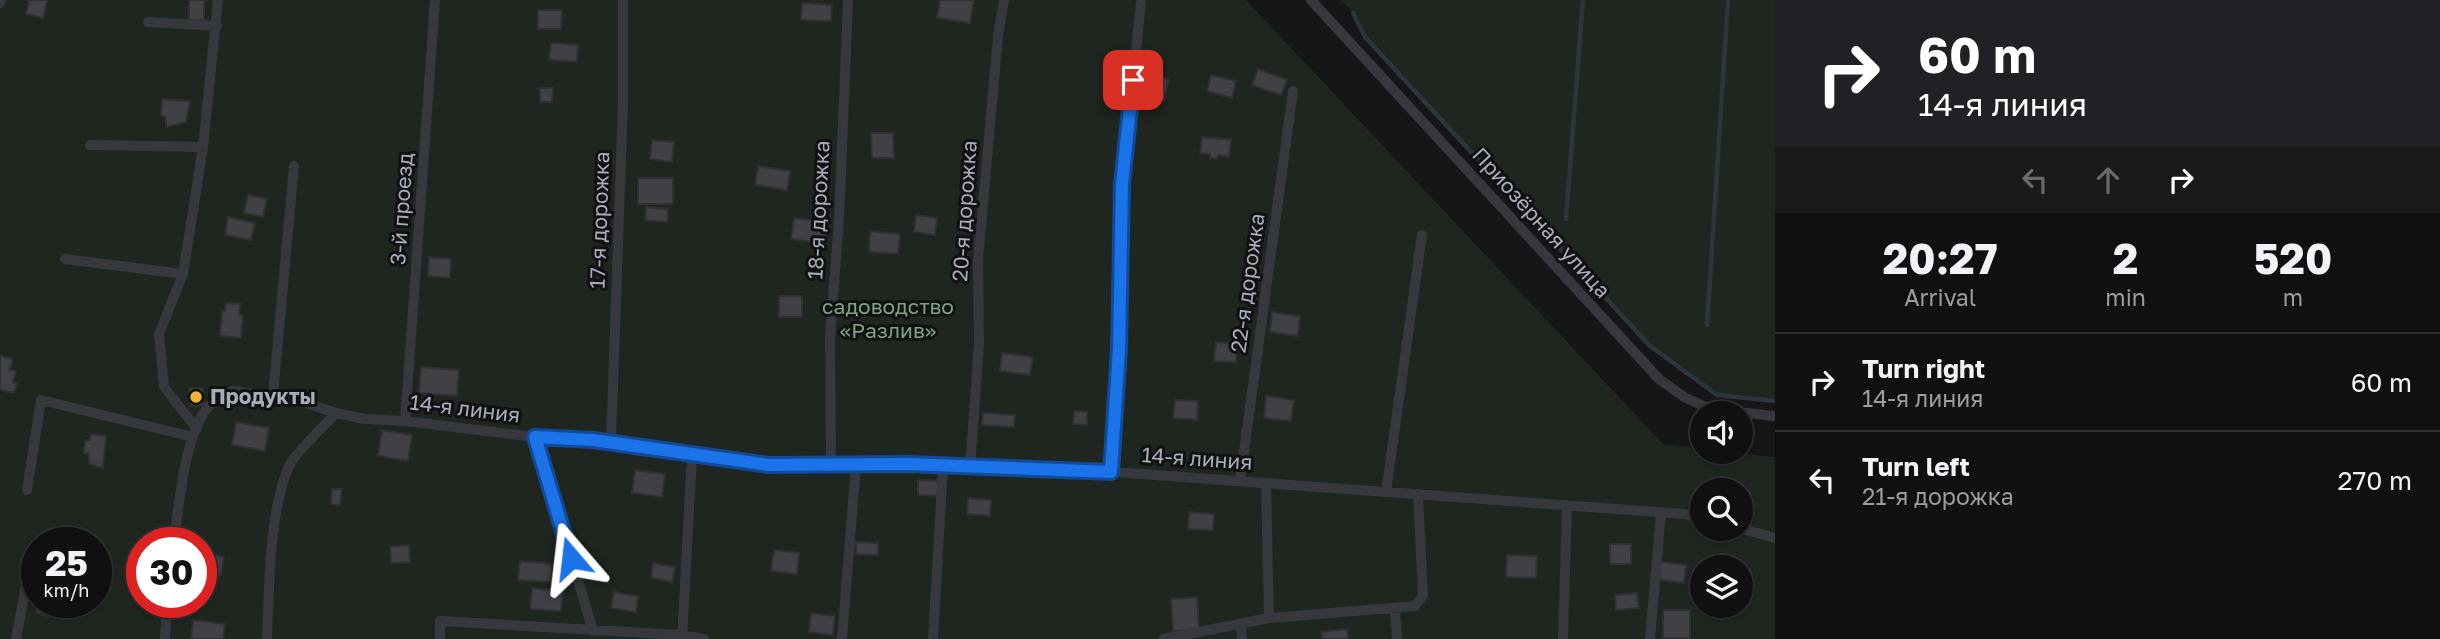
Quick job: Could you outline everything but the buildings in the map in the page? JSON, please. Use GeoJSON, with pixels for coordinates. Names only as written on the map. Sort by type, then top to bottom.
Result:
{"type":"FeatureCollection","features":[{"type":"Feature","properties":{"kind":"street"},"geometry":{"type":"LineString","coordinates":[[195,433],[164,387],[159,334],[183,274],[203,147],[218,0]]}},
{"type":"Feature","properties":{"kind":"street","name":"3-й проезд"},"geometry":{"type":"LineString","coordinates":[[405,421],[435,0]]}},
{"type":"Feature","properties":{"kind":"street","name":"17-я дорожка"},"geometry":{"type":"LineString","coordinates":[[611,442],[624,0]]}},
{"type":"Feature","properties":{"kind":"street","name":"18-я дорожка"},"geometry":{"type":"LineString","coordinates":[[831,464],[830,338],[839,219],[848,0]]}},
{"type":"Feature","properties":{"kind":"street","name":"20-я дорожка"},"geometry":{"type":"LineString","coordinates":[[970,467],[979,344],[978,260],[1003,0]]}},
{"type":"Feature","properties":{"kind":"street","name":"Приозёрная улица"},"geometry":{"type":"LineString","coordinates":[[1311,0],[1659,379],[1684,397],[1710,409],[1775,416]]}},
{"type":"Feature","properties":{"kind":"street"},"geometry":{"type":"LineString","coordinates":[[1111,472],[1119,349],[1122,184],[1141,3]]}},
{"type":"Feature","properties":{"kind":"street"},"geometry":{"type":"LineString","coordinates":[[148,22],[217,26]]}},
{"type":"Feature","properties":{"kind":"street","name":"22-я дорожка"},"geometry":{"type":"LineString","coordinates":[[1240,481],[1293,91]]}},
{"type":"Feature","properties":{"kind":"street"},"geometry":{"type":"LineString","coordinates":[[90,145],[203,147]]}},
{"type":"Feature","properties":{"kind":"street"},"geometry":{"type":"LineString","coordinates":[[273,395],[294,166]]}},
{"type":"Feature","properties":{"kind":"street"},"geometry":{"type":"LineString","coordinates":[[1386,492],[1422,236]]}},
{"type":"Feature","properties":{"kind":"street"},"geometry":{"type":"LineString","coordinates":[[65,259],[183,274]]}},
{"type":"Feature","properties":{"kind":"street","name":"14-я линия"},"geometry":{"type":"LineString","coordinates":[[176,527],[182,476],[195,433],[209,406],[232,391],[298,400],[336,413],[365,419],[611,442],[769,465],[856,464],[1111,472],[1690,516]]}},
{"type":"Feature","properties":{"kind":"street"},"geometry":{"type":"LineString","coordinates":[[27,490],[41,400],[195,433]]}},
{"type":"Feature","properties":{"kind":"street"},"geometry":{"type":"LineString","coordinates":[[267,639],[276,512],[290,464],[336,413]]}},
{"type":"Feature","properties":{"kind":"street"},"geometry":{"type":"LineString","coordinates":[[535,437],[593,631]]}},
{"type":"Feature","properties":{"kind":"street"},"geometry":{"type":"LineString","coordinates":[[681,637],[692,455]]}},
{"type":"Feature","properties":{"kind":"street"},"geometry":{"type":"LineString","coordinates":[[842,639],[856,464]]}},
{"type":"Feature","properties":{"kind":"street"},"geometry":{"type":"LineString","coordinates":[[933,639],[943,466]]}},
{"type":"Feature","properties":{"kind":"street"},"geometry":{"type":"LineString","coordinates":[[1266,483],[1269,618]]}},
{"type":"Feature","properties":{"kind":"street"},"geometry":{"type":"LineString","coordinates":[[1164,639],[1269,618],[1415,606],[1423,596],[1418,494]]}},
{"type":"Feature","properties":{"kind":"street"},"geometry":{"type":"LineString","coordinates":[[1563,639],[1567,505]]}},
{"type":"Feature","properties":{"kind":"street"},"geometry":{"type":"LineString","coordinates":[[1650,639],[1661,512]]}},
{"type":"Feature","properties":{"kind":"street"},"geometry":{"type":"LineString","coordinates":[[1753,532],[1775,538]]}},
{"type":"Feature","properties":{"kind":"street"},"geometry":{"type":"LineString","coordinates":[[1395,608],[1397,639]]}},
{"type":"Feature","properties":{"kind":"street"},"geometry":{"type":"LineString","coordinates":[[16,639],[21,612]]}},
{"type":"Feature","properties":{"kind":"street"},"geometry":{"type":"LineString","coordinates":[[165,639],[166,618]]}},
{"type":"Feature","properties":{"kind":"street"},"geometry":{"type":"LineString","coordinates":[[440,639],[440,621],[704,639]]}},
{"type":"Feature","properties":{"kind":"street"},"geometry":{"type":"LineString","coordinates":[[1241,624],[1242,639]]}},
{"type":"Feature","properties":{"kind":"green space","name":"садоводство «Разлив»"},"geometry":{"type":"Polygon","coordinates":[[[0,0],[1246,0],[1663,444],[1690,447],[1690,464],[1753,464],[1753,455],[1775,457],[1775,639],[0,639],[0,0]]]}},
{"type":"Feature","properties":{"kind":"green space"},"geometry":{"type":"Polygon","coordinates":[[[1341,0],[1775,0],[1775,401],[1717,395],[1650,346],[1365,37],[1353,13],[1341,0]]]}},
{"type":"Feature","properties":{"kind":"waterway"},"geometry":{"type":"LineString","coordinates":[[1566,219],[1583,0]]}},
{"type":"Feature","properties":{"kind":"waterway"},"geometry":{"type":"LineString","coordinates":[[1707,325],[1728,0]]}},
{"type":"Feature","properties":{"kind":"waterway"},"geometry":{"type":"LineString","coordinates":[[1353,13],[1365,37],[1650,346],[1717,395],[1775,401]]}},
{"type":"Feature","properties":{"kind":"place","name":"Продукты"},"geometry":{"type":"Point","coordinates":[196,397]}},
{"type":"Feature","properties":{"kind":"route"},"geometry":{"type":"LineString","coordinates":[[571,558],[535,437],[611,442],[769,465],[909,464],[1111,472],[1119,349],[1122,184],[1133,80]]}}]}
